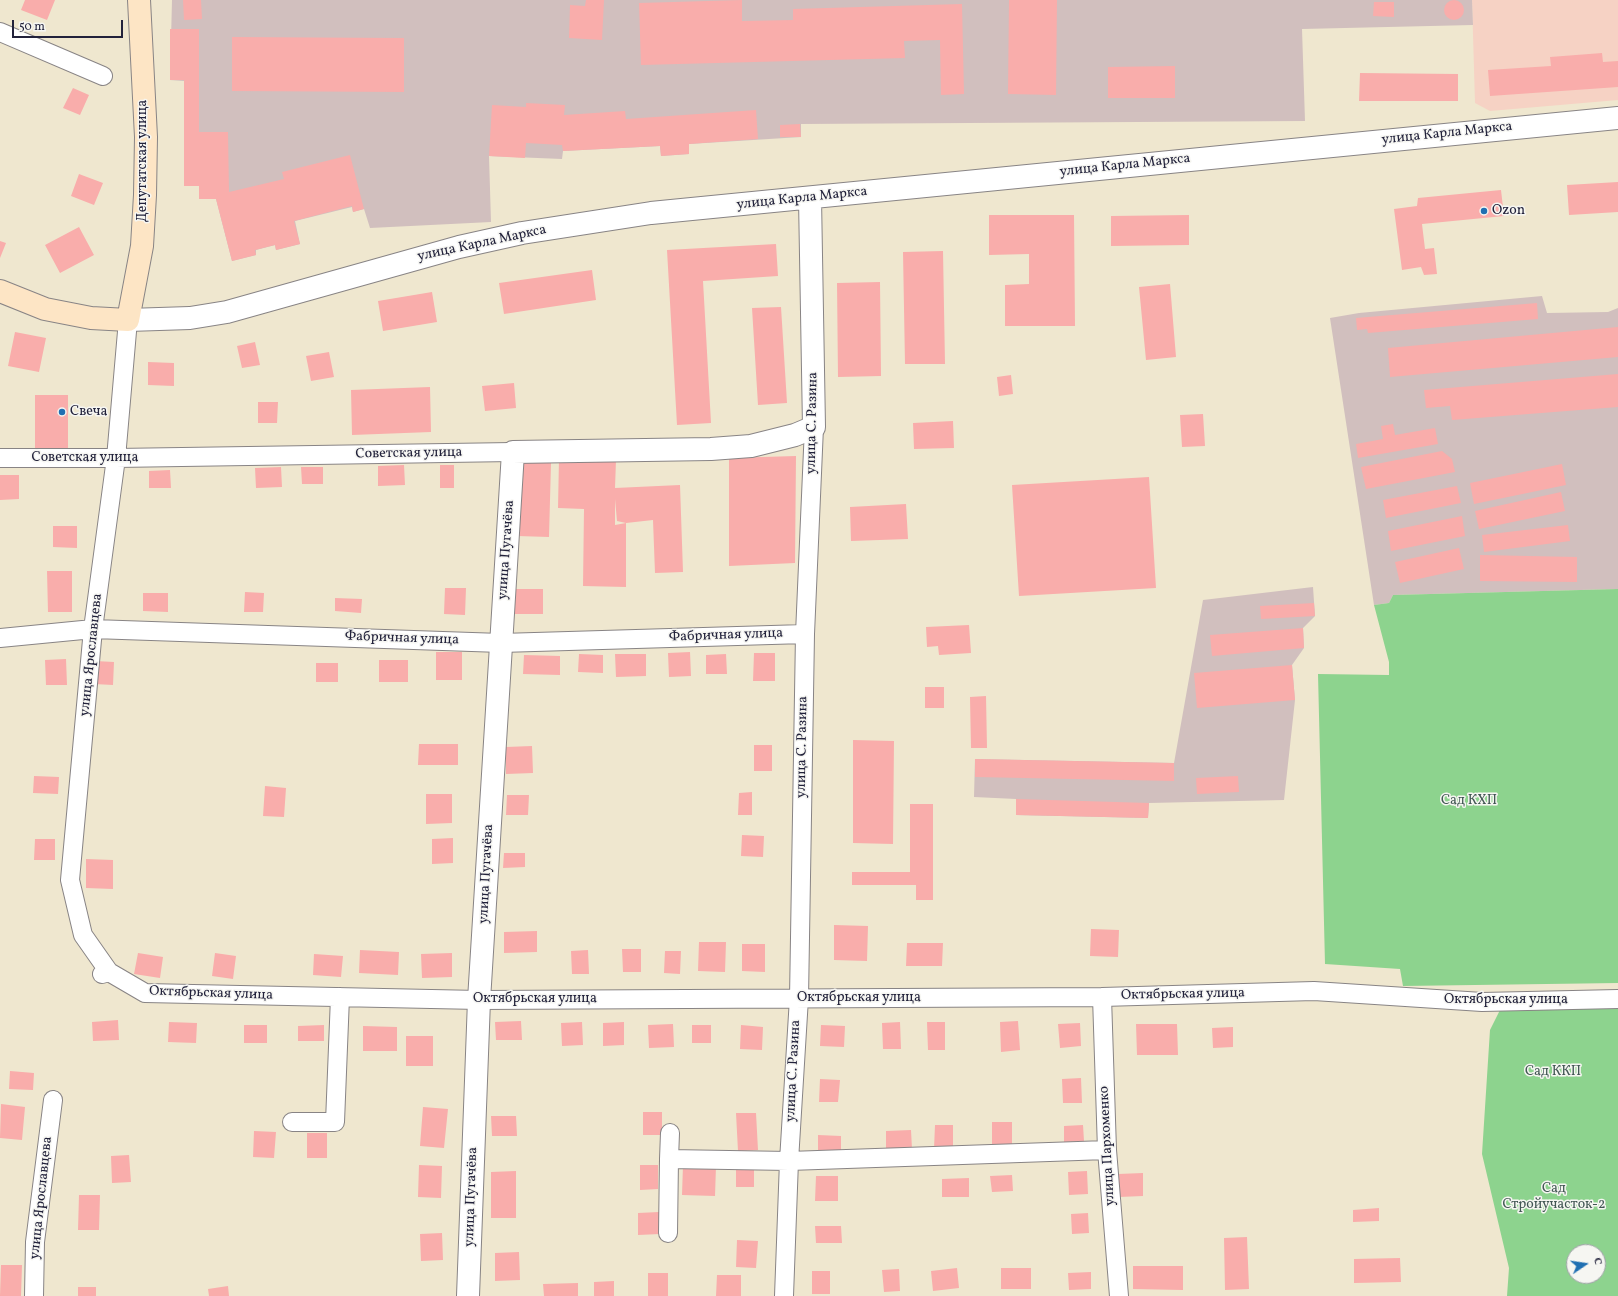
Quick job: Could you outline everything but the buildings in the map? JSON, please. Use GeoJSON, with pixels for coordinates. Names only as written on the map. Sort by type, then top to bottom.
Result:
{"type":"FeatureCollection","features":[{"type":"Feature","properties":{"kind":"main road","name":"Депутатская улица"},"geometry":{"type":"LineString","coordinates":[[128,320],[142,246],[145,195],[146,137],[139,0]]}},
{"type":"Feature","properties":{"kind":"main road","name":"улица Карла Маркса"},"geometry":{"type":"LineString","coordinates":[[0,291],[45,309],[90,318],[128,320]]}},
{"type":"Feature","properties":{"kind":"street"},"geometry":{"type":"LineString","coordinates":[[0,32],[102,76]]}},
{"type":"Feature","properties":{"kind":"street","name":"улица Карла Маркса"},"geometry":{"type":"LineString","coordinates":[[128,320],[190,318],[227,312],[399,263],[522,233],[651,213],[1618,118]]}},
{"type":"Feature","properties":{"kind":"street","name":"улица С. Разина"},"geometry":{"type":"LineString","coordinates":[[784,1296],[789,1161],[799,998],[806,634],[814,427],[810,198]]}},
{"type":"Feature","properties":{"kind":"street","name":"улица Ярославцева"},"geometry":{"type":"LineString","coordinates":[[105,973],[83,935],[70,880],[93,628],[116,458],[128,320]]}},
{"type":"Feature","properties":{"kind":"street","name":"Советская улица"},"geometry":{"type":"LineString","coordinates":[[0,458],[116,458],[711,449],[751,446],[795,435],[814,427]]}},
{"type":"Feature","properties":{"kind":"street","name":"улица Пугачёва"},"geometry":{"type":"LineString","coordinates":[[468,1296],[479,1000],[513,452]]}},
{"type":"Feature","properties":{"kind":"street","name":"Фабричная улица"},"geometry":{"type":"LineString","coordinates":[[0,638],[93,628],[501,643],[806,634]]}},
{"type":"Feature","properties":{"kind":"street","name":"Октябрьская улица"},"geometry":{"type":"LineString","coordinates":[[105,973],[145,993],[479,1000],[1102,997],[1314,991],[1482,1002],[1618,999]]}},
{"type":"Feature","properties":{"kind":"street"},"geometry":{"type":"LineString","coordinates":[[292,1122],[335,1122],[340,997]]}},
{"type":"Feature","properties":{"kind":"street","name":"улица Пархоменко"},"geometry":{"type":"LineString","coordinates":[[1102,997],[1107,1150],[1120,1296]]}},
{"type":"Feature","properties":{"kind":"street","name":"улица Ярославцева"},"geometry":{"type":"LineString","coordinates":[[34,1296],[35,1242],[53,1100]]}},
{"type":"Feature","properties":{"kind":"street"},"geometry":{"type":"LineString","coordinates":[[668,1232],[670,1133]]}},
{"type":"Feature","properties":{"kind":"street"},"geometry":{"type":"LineString","coordinates":[[669,1160],[789,1161],[1107,1150]]}},
{"type":"Feature","properties":{"kind":"shaded area"},"geometry":{"type":"Polygon","coordinates":[[[172,0],[1472,0],[1473,25],[1302,29],[1305,121],[801,124],[801,137],[689,144],[689,154],[661,156],[660,146],[563,151],[562,159],[489,156],[491,222],[370,228],[364,209],[353,212],[352,207],[295,221],[300,244],[276,250],[275,245],[256,250],[256,255],[232,261],[216,199],[199,199],[199,186],[184,186],[184,81],[170,80],[172,0]]]}},
{"type":"Feature","properties":{"kind":"shaded area"},"geometry":{"type":"Polygon","coordinates":[[[1472,0],[1618,0],[1618,100],[1490,111],[1475,103],[1472,0]]]}},
{"type":"Feature","properties":{"kind":"shaded area"},"geometry":{"type":"Polygon","coordinates":[[[1542,296],[1547,313],[1608,312],[1618,308],[1618,589],[1393,595],[1389,603],[1374,605],[1330,318],[1359,313],[1542,296]]]}},
{"type":"Feature","properties":{"kind":"shaded area"},"geometry":{"type":"Polygon","coordinates":[[[1313,587],[1315,616],[1303,628],[1304,648],[1292,665],[1295,700],[1284,800],[1149,803],[1148,818],[1016,815],[1016,799],[974,797],[975,759],[1174,763],[1203,600],[1313,587]]]}},
{"type":"Feature","properties":{"kind":"green space","name":"Сад КХП"},"geometry":{"type":"Polygon","coordinates":[[[1618,589],[1618,983],[1403,986],[1400,969],[1325,964],[1318,674],[1389,675],[1389,662],[1374,605],[1389,603],[1393,595],[1618,589]]]}},
{"type":"Feature","properties":{"kind":"green space"},"geometry":{"type":"Polygon","coordinates":[[[1618,1005],[1618,1296],[1507,1296],[1509,1268],[1482,1154],[1490,1030],[1501,1008],[1618,1005]]]}},
{"type":"Feature","properties":{"kind":"place","name":"Ozon"},"geometry":{"type":"Point","coordinates":[1484,211]}},
{"type":"Feature","properties":{"kind":"place","name":"Свеча"},"geometry":{"type":"Point","coordinates":[62,412]}},
{"type":"Feature","properties":{"kind":"park label","name":"Сад ККП"},"geometry":{"type":"Point","coordinates":[1553,1072]}},
{"type":"Feature","properties":{"kind":"park label","name":"Сад Стройучасток-2"},"geometry":{"type":"Point","coordinates":[1554,1198]}}]}
